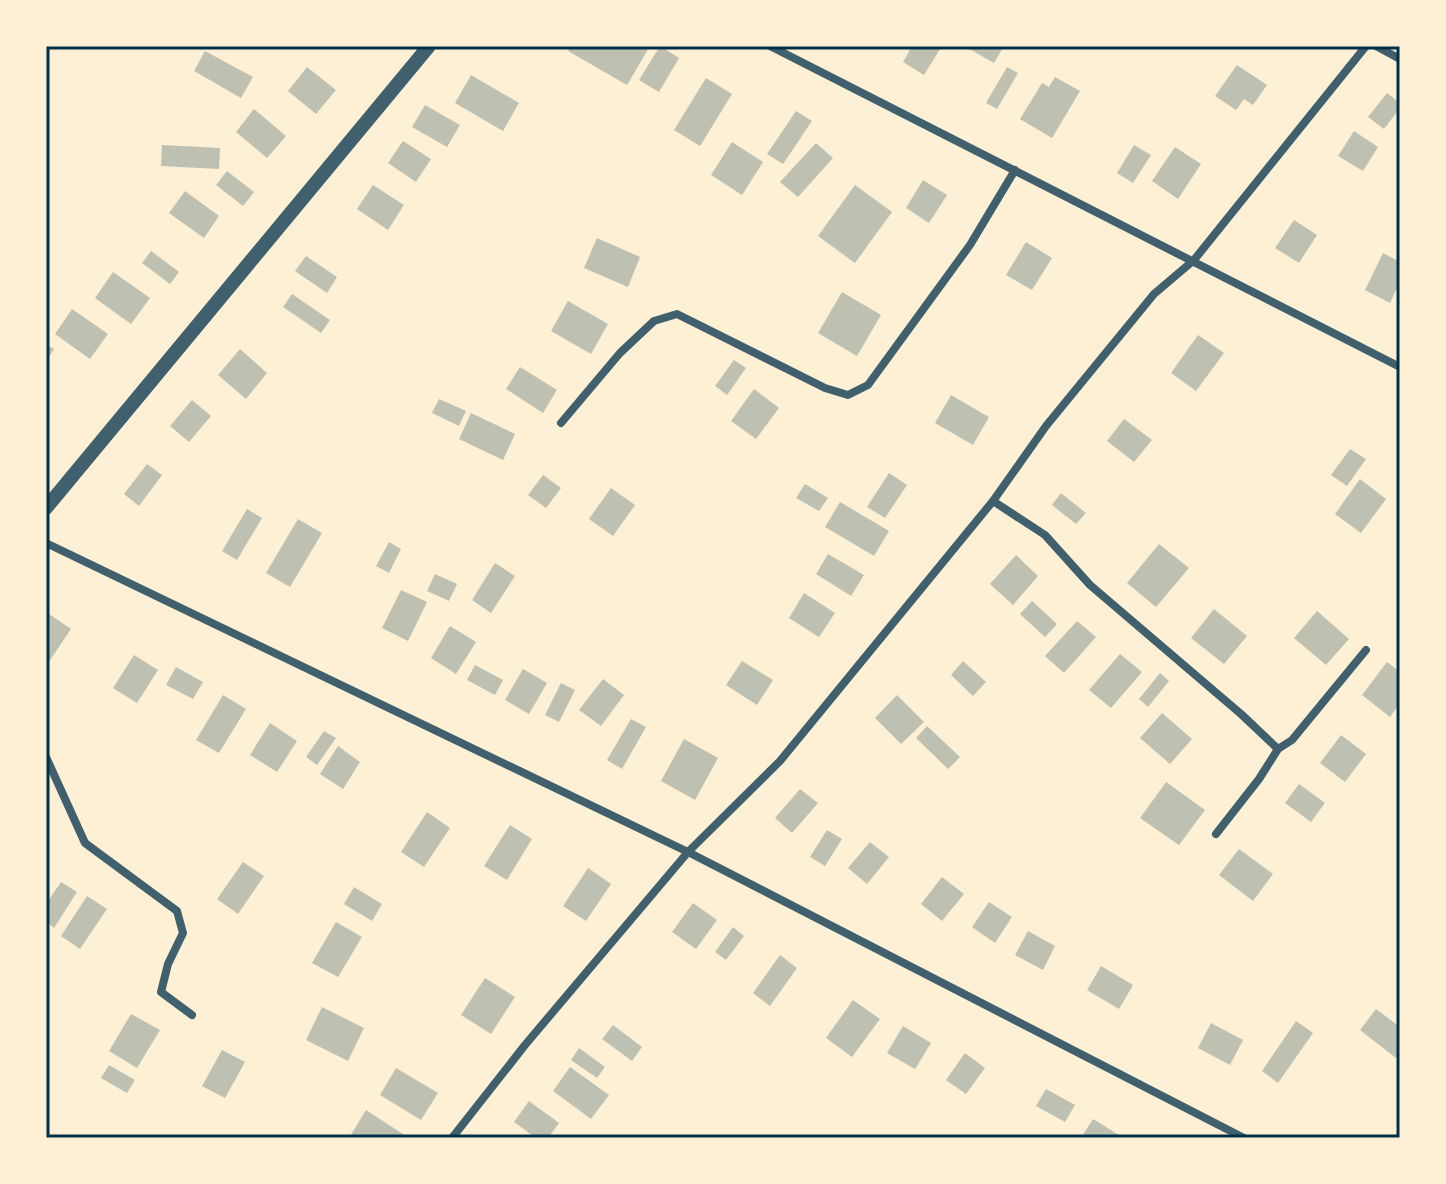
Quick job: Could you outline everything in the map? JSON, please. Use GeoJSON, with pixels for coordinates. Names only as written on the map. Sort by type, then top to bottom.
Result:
{"type":"FeatureCollection","features":[{"type":"Feature","properties":{"kind":"street"},"geometry":{"type":"LineString","coordinates":[[46,508],[429,46]]}},
{"type":"Feature","properties":{"kind":"street"},"geometry":{"type":"LineString","coordinates":[[770,46],[1400,367]]}},
{"type":"Feature","properties":{"kind":"street"},"geometry":{"type":"LineString","coordinates":[[452,1138],[525,1045],[688,852],[780,761],[993,501],[1046,426],[1154,294],[1194,260],[1366,46]]}},
{"type":"Feature","properties":{"kind":"street"},"geometry":{"type":"LineString","coordinates":[[1376,46],[1400,59]]}},
{"type":"Feature","properties":{"kind":"street"},"geometry":{"type":"LineString","coordinates":[[561,423],[620,353],[654,321],[677,314],[825,388],[848,395],[868,385],[970,245],[1015,170]]}},
{"type":"Feature","properties":{"kind":"street"},"geometry":{"type":"LineString","coordinates":[[993,501],[1045,535],[1090,585],[1278,749]]}},
{"type":"Feature","properties":{"kind":"street"},"geometry":{"type":"LineString","coordinates":[[46,543],[688,852],[1244,1138]]}},
{"type":"Feature","properties":{"kind":"street"},"geometry":{"type":"LineString","coordinates":[[1216,834],[1278,749],[1292,740],[1366,650]]}},
{"type":"Feature","properties":{"kind":"street"},"geometry":{"type":"LineString","coordinates":[[46,757],[85,843],[177,911],[183,933],[168,964],[161,992],[192,1015]]}},
{"type":"Feature","properties":{"kind":"building"},"geometry":{"type":"Polygon","coordinates":[[[571,46],[614,46],[620,49],[622,46],[650,46],[627,85],[568,51],[571,46]]]}},
{"type":"Feature","properties":{"kind":"building"},"geometry":{"type":"Polygon","coordinates":[[[660,46],[679,58],[659,92],[639,80],[660,46]]]}},
{"type":"Feature","properties":{"kind":"building"},"geometry":{"type":"Polygon","coordinates":[[[912,46],[942,46],[924,75],[903,62],[912,46]]]}},
{"type":"Feature","properties":{"kind":"building"},"geometry":{"type":"Polygon","coordinates":[[[964,46],[1004,46],[994,63],[964,46]]]}},
{"type":"Feature","properties":{"kind":"building"},"geometry":{"type":"Polygon","coordinates":[[[205,51],[253,77],[241,98],[194,71],[205,51]]]}},
{"type":"Feature","properties":{"kind":"building"},"geometry":{"type":"Polygon","coordinates":[[[1237,65],[1267,85],[1253,105],[1244,99],[1236,110],[1215,96],[1237,65]]]}},
{"type":"Feature","properties":{"kind":"building"},"geometry":{"type":"Polygon","coordinates":[[[307,67],[336,90],[316,114],[288,91],[307,67]]]}},
{"type":"Feature","properties":{"kind":"building"},"geometry":{"type":"Polygon","coordinates":[[[1007,67],[1018,73],[997,109],[986,103],[1007,67]]]}},
{"type":"Feature","properties":{"kind":"building"},"geometry":{"type":"Polygon","coordinates":[[[471,75],[519,103],[503,131],[455,103],[471,75]]]}},
{"type":"Feature","properties":{"kind":"building"},"geometry":{"type":"Polygon","coordinates":[[[1055,77],[1080,91],[1052,138],[1020,119],[1042,83],[1049,87],[1055,77]]]}},
{"type":"Feature","properties":{"kind":"building"},"geometry":{"type":"Polygon","coordinates":[[[706,78],[732,94],[700,146],[674,130],[706,78]]]}},
{"type":"Feature","properties":{"kind":"building"},"geometry":{"type":"Polygon","coordinates":[[[1387,93],[1400,103],[1400,108],[1384,129],[1368,117],[1387,93]]]}},
{"type":"Feature","properties":{"kind":"building"},"geometry":{"type":"Polygon","coordinates":[[[425,105],[460,125],[447,147],[412,127],[425,105]]]}},
{"type":"Feature","properties":{"kind":"building"},"geometry":{"type":"Polygon","coordinates":[[[254,109],[286,136],[267,158],[236,132],[254,109]]]}},
{"type":"Feature","properties":{"kind":"building"},"geometry":{"type":"Polygon","coordinates":[[[796,111],[812,121],[783,164],[767,154],[796,111]]]}},
{"type":"Feature","properties":{"kind":"building"},"geometry":{"type":"Polygon","coordinates":[[[1354,131],[1378,147],[1363,171],[1338,156],[1354,131]]]}},
{"type":"Feature","properties":{"kind":"building"},"geometry":{"type":"Polygon","coordinates":[[[403,141],[431,159],[416,182],[388,163],[403,141]]]}},
{"type":"Feature","properties":{"kind":"building"},"geometry":{"type":"Polygon","coordinates":[[[732,142],[763,162],[742,195],[711,175],[732,142]]]}},
{"type":"Feature","properties":{"kind":"building"},"geometry":{"type":"Polygon","coordinates":[[[816,143],[833,158],[798,197],[780,182],[816,143]]]}},
{"type":"Feature","properties":{"kind":"building"},"geometry":{"type":"Polygon","coordinates":[[[162,145],[220,148],[219,169],[161,166],[162,145]]]}},
{"type":"Feature","properties":{"kind":"building"},"geometry":{"type":"Polygon","coordinates":[[[1134,145],[1151,155],[1133,183],[1117,173],[1134,145]]]}},
{"type":"Feature","properties":{"kind":"building"},"geometry":{"type":"Polygon","coordinates":[[[1175,147],[1201,164],[1178,199],[1152,181],[1175,147]]]}},
{"type":"Feature","properties":{"kind":"building"},"geometry":{"type":"Polygon","coordinates":[[[227,171],[254,192],[243,206],[216,185],[227,171]]]}},
{"type":"Feature","properties":{"kind":"building"},"geometry":{"type":"Polygon","coordinates":[[[923,180],[947,195],[929,223],[906,208],[923,180]]]}},
{"type":"Feature","properties":{"kind":"building"},"geometry":{"type":"Polygon","coordinates":[[[373,185],[404,205],[388,230],[357,209],[373,185]]]}},
{"type":"Feature","properties":{"kind":"building"},"geometry":{"type":"Polygon","coordinates":[[[855,185],[892,212],[855,263],[818,236],[855,185]]]}},
{"type":"Feature","properties":{"kind":"building"},"geometry":{"type":"Polygon","coordinates":[[[185,191],[219,216],[204,238],[169,213],[185,191]]]}},
{"type":"Feature","properties":{"kind":"building"},"geometry":{"type":"Polygon","coordinates":[[[1294,220],[1317,235],[1299,263],[1275,248],[1294,220]]]}},
{"type":"Feature","properties":{"kind":"building"},"geometry":{"type":"Polygon","coordinates":[[[597,238],[640,257],[628,287],[584,268],[597,238]]]}},
{"type":"Feature","properties":{"kind":"building"},"geometry":{"type":"Polygon","coordinates":[[[1026,242],[1052,258],[1032,290],[1006,275],[1026,242]]]}},
{"type":"Feature","properties":{"kind":"building"},"geometry":{"type":"Polygon","coordinates":[[[151,251],[179,272],[170,284],[142,263],[151,251]]]}},
{"type":"Feature","properties":{"kind":"building"},"geometry":{"type":"Polygon","coordinates":[[[1383,253],[1400,262],[1400,292],[1396,290],[1390,303],[1365,290],[1383,253]]]}},
{"type":"Feature","properties":{"kind":"building"},"geometry":{"type":"Polygon","coordinates":[[[306,256],[337,277],[327,293],[295,271],[306,256]]]}},
{"type":"Feature","properties":{"kind":"building"},"geometry":{"type":"Polygon","coordinates":[[[113,272],[150,298],[131,324],[95,298],[113,272]]]}},
{"type":"Feature","properties":{"kind":"building"},"geometry":{"type":"Polygon","coordinates":[[[842,292],[881,315],[857,356],[818,333],[842,292]]]}},
{"type":"Feature","properties":{"kind":"building"},"geometry":{"type":"Polygon","coordinates":[[[292,294],[330,320],[321,333],[283,307],[292,294]]]}},
{"type":"Feature","properties":{"kind":"building"},"geometry":{"type":"Polygon","coordinates":[[[568,301],[608,324],[591,354],[551,331],[568,301]]]}},
{"type":"Feature","properties":{"kind":"building"},"geometry":{"type":"Polygon","coordinates":[[[72,309],[108,334],[90,359],[55,334],[72,309]]]}},
{"type":"Feature","properties":{"kind":"building"},"geometry":{"type":"Polygon","coordinates":[[[1198,335],[1224,353],[1196,391],[1171,373],[1198,335]]]}},
{"type":"Feature","properties":{"kind":"building"},"geometry":{"type":"Polygon","coordinates":[[[46,344],[54,349],[46,362],[46,344]]]}},
{"type":"Feature","properties":{"kind":"building"},"geometry":{"type":"Polygon","coordinates":[[[240,349],[267,373],[246,399],[218,375],[240,349]]]}},
{"type":"Feature","properties":{"kind":"building"},"geometry":{"type":"Polygon","coordinates":[[[734,360],[746,368],[727,395],[715,386],[734,360]]]}},
{"type":"Feature","properties":{"kind":"building"},"geometry":{"type":"Polygon","coordinates":[[[520,367],[557,390],[543,413],[506,389],[520,367]]]}},
{"type":"Feature","properties":{"kind":"building"},"geometry":{"type":"Polygon","coordinates":[[[754,389],[779,408],[756,439],[731,421],[754,389]]]}},
{"type":"Feature","properties":{"kind":"building"},"geometry":{"type":"Polygon","coordinates":[[[951,395],[989,417],[973,445],[935,423],[951,395]]]}},
{"type":"Feature","properties":{"kind":"building"},"geometry":{"type":"Polygon","coordinates":[[[439,399],[466,411],[459,426],[432,413],[439,399]]]}},
{"type":"Feature","properties":{"kind":"building"},"geometry":{"type":"Polygon","coordinates":[[[192,400],[211,416],[189,442],[170,426],[192,400]]]}},
{"type":"Feature","properties":{"kind":"building"},"geometry":{"type":"Polygon","coordinates":[[[471,413],[515,434],[503,460],[459,439],[471,413]]]}},
{"type":"Feature","properties":{"kind":"building"},"geometry":{"type":"Polygon","coordinates":[[[1124,419],[1152,440],[1134,462],[1107,441],[1124,419]]]}},
{"type":"Feature","properties":{"kind":"building"},"geometry":{"type":"Polygon","coordinates":[[[1350,449],[1366,459],[1347,486],[1331,475],[1350,449]]]}},
{"type":"Feature","properties":{"kind":"building"},"geometry":{"type":"Polygon","coordinates":[[[147,464],[162,475],[139,506],[124,494],[147,464]]]}},
{"type":"Feature","properties":{"kind":"building"},"geometry":{"type":"Polygon","coordinates":[[[889,473],[907,485],[885,518],[867,507],[889,473]]]}},
{"type":"Feature","properties":{"kind":"building"},"geometry":{"type":"Polygon","coordinates":[[[543,475],[561,488],[546,508],[528,495],[543,475]]]}},
{"type":"Feature","properties":{"kind":"building"},"geometry":{"type":"Polygon","coordinates":[[[1360,479],[1386,499],[1361,533],[1335,514],[1360,479]]]}},
{"type":"Feature","properties":{"kind":"building"},"geometry":{"type":"Polygon","coordinates":[[[805,484],[828,498],[819,511],[796,498],[805,484]]]}},
{"type":"Feature","properties":{"kind":"building"},"geometry":{"type":"Polygon","coordinates":[[[611,488],[635,505],[613,536],[589,519],[611,488]]]}},
{"type":"Feature","properties":{"kind":"building"},"geometry":{"type":"Polygon","coordinates":[[[1061,493],[1086,513],[1076,524],[1052,505],[1061,493]]]}},
{"type":"Feature","properties":{"kind":"building"},"geometry":{"type":"Polygon","coordinates":[[[840,502],[889,531],[874,556],[825,527],[840,502]]]}},
{"type":"Feature","properties":{"kind":"building"},"geometry":{"type":"Polygon","coordinates":[[[247,509],[262,518],[237,560],[222,551],[247,509]]]}},
{"type":"Feature","properties":{"kind":"building"},"geometry":{"type":"Polygon","coordinates":[[[298,519],[322,533],[290,587],[266,573],[298,519]]]}},
{"type":"Feature","properties":{"kind":"building"},"geometry":{"type":"Polygon","coordinates":[[[389,542],[401,549],[389,573],[376,566],[389,542]]]}},
{"type":"Feature","properties":{"kind":"building"},"geometry":{"type":"Polygon","coordinates":[[[1159,544],[1189,568],[1156,607],[1127,583],[1159,544]]]}},
{"type":"Feature","properties":{"kind":"building"},"geometry":{"type":"Polygon","coordinates":[[[828,554],[864,575],[851,596],[816,574],[828,554]]]}},
{"type":"Feature","properties":{"kind":"building"},"geometry":{"type":"Polygon","coordinates":[[[1016,555],[1038,576],[1013,605],[990,584],[1016,555]]]}},
{"type":"Feature","properties":{"kind":"building"},"geometry":{"type":"Polygon","coordinates":[[[495,563],[515,576],[491,613],[472,600],[495,563]]]}},
{"type":"Feature","properties":{"kind":"building"},"geometry":{"type":"Polygon","coordinates":[[[435,574],[457,584],[449,601],[427,591],[435,574]]]}},
{"type":"Feature","properties":{"kind":"building"},"geometry":{"type":"Polygon","coordinates":[[[401,590],[427,602],[408,641],[382,628],[401,590]]]}},
{"type":"Feature","properties":{"kind":"building"},"geometry":{"type":"Polygon","coordinates":[[[804,593],[835,613],[819,637],[789,618],[804,593]]]}},
{"type":"Feature","properties":{"kind":"building"},"geometry":{"type":"Polygon","coordinates":[[[1032,601],[1057,624],[1045,637],[1020,614],[1032,601]]]}},
{"type":"Feature","properties":{"kind":"building"},"geometry":{"type":"Polygon","coordinates":[[[1214,609],[1247,636],[1224,664],[1191,638],[1214,609]]]}},
{"type":"Feature","properties":{"kind":"building"},"geometry":{"type":"Polygon","coordinates":[[[1317,611],[1349,639],[1326,665],[1294,638],[1317,611]]]}},
{"type":"Feature","properties":{"kind":"building"},"geometry":{"type":"Polygon","coordinates":[[[46,612],[71,629],[46,666],[46,612]]]}},
{"type":"Feature","properties":{"kind":"building"},"geometry":{"type":"Polygon","coordinates":[[[1077,621],[1096,637],[1064,673],[1045,656],[1077,621]]]}},
{"type":"Feature","properties":{"kind":"building"},"geometry":{"type":"Polygon","coordinates":[[[450,626],[476,642],[456,674],[431,658],[450,626]]]}},
{"type":"Feature","properties":{"kind":"building"},"geometry":{"type":"Polygon","coordinates":[[[1120,654],[1142,672],[1111,708],[1089,690],[1120,654]]]}},
{"type":"Feature","properties":{"kind":"building"},"geometry":{"type":"Polygon","coordinates":[[[134,655],[158,670],[137,703],[113,688],[134,655]]]}},
{"type":"Feature","properties":{"kind":"building"},"geometry":{"type":"Polygon","coordinates":[[[742,661],[773,680],[757,705],[726,685],[742,661]]]}},
{"type":"Feature","properties":{"kind":"building"},"geometry":{"type":"Polygon","coordinates":[[[963,661],[986,682],[973,696],[951,675],[963,661]]]}},
{"type":"Feature","properties":{"kind":"building"},"geometry":{"type":"Polygon","coordinates":[[[1387,662],[1400,672],[1400,703],[1390,717],[1362,695],[1387,662]]]}},
{"type":"Feature","properties":{"kind":"building"},"geometry":{"type":"Polygon","coordinates":[[[475,665],[503,680],[495,695],[467,680],[475,665]]]}},
{"type":"Feature","properties":{"kind":"building"},"geometry":{"type":"Polygon","coordinates":[[[176,667],[203,682],[193,699],[166,685],[176,667]]]}},
{"type":"Feature","properties":{"kind":"building"},"geometry":{"type":"Polygon","coordinates":[[[523,669],[547,683],[529,714],[505,700],[523,669]]]}},
{"type":"Feature","properties":{"kind":"building"},"geometry":{"type":"Polygon","coordinates":[[[1160,673],[1169,681],[1148,707],[1139,699],[1160,673]]]}},
{"type":"Feature","properties":{"kind":"building"},"geometry":{"type":"Polygon","coordinates":[[[603,679],[624,695],[601,726],[579,710],[603,679]]]}},
{"type":"Feature","properties":{"kind":"building"},"geometry":{"type":"Polygon","coordinates":[[[561,683],[575,690],[559,722],[545,715],[561,683]]]}},
{"type":"Feature","properties":{"kind":"building"},"geometry":{"type":"Polygon","coordinates":[[[223,695],[246,709],[219,753],[196,740],[223,695]]]}},
{"type":"Feature","properties":{"kind":"building"},"geometry":{"type":"Polygon","coordinates":[[[897,695],[924,722],[901,744],[875,718],[897,695]]]}},
{"type":"Feature","properties":{"kind":"building"},"geometry":{"type":"Polygon","coordinates":[[[1162,713],[1192,739],[1170,764],[1140,738],[1162,713]]]}},
{"type":"Feature","properties":{"kind":"building"},"geometry":{"type":"Polygon","coordinates":[[[631,719],[646,727],[622,769],[607,760],[631,719]]]}},
{"type":"Feature","properties":{"kind":"building"},"geometry":{"type":"Polygon","coordinates":[[[270,723],[297,741],[277,772],[250,755],[270,723]]]}},
{"type":"Feature","properties":{"kind":"building"},"geometry":{"type":"Polygon","coordinates":[[[927,726],[960,757],[948,769],[916,738],[927,726]]]}},
{"type":"Feature","properties":{"kind":"building"},"geometry":{"type":"Polygon","coordinates":[[[324,731],[336,738],[317,765],[306,757],[324,731]]]}},
{"type":"Feature","properties":{"kind":"building"},"geometry":{"type":"Polygon","coordinates":[[[1341,735],[1366,754],[1345,782],[1320,763],[1341,735]]]}},
{"type":"Feature","properties":{"kind":"building"},"geometry":{"type":"Polygon","coordinates":[[[684,739],[718,758],[695,800],[661,781],[684,739]]]}},
{"type":"Feature","properties":{"kind":"building"},"geometry":{"type":"Polygon","coordinates":[[[338,746],[360,762],[343,789],[320,774],[338,746]]]}},
{"type":"Feature","properties":{"kind":"building"},"geometry":{"type":"Polygon","coordinates":[[[1166,782],[1205,810],[1179,845],[1140,818],[1166,782]]]}},
{"type":"Feature","properties":{"kind":"building"},"geometry":{"type":"Polygon","coordinates":[[[1299,784],[1325,803],[1311,822],[1285,803],[1299,784]]]}},
{"type":"Feature","properties":{"kind":"building"},"geometry":{"type":"Polygon","coordinates":[[[800,789],[818,803],[792,833],[775,818],[800,789]]]}},
{"type":"Feature","properties":{"kind":"building"},"geometry":{"type":"Polygon","coordinates":[[[427,812],[450,828],[424,867],[401,852],[427,812]]]}},
{"type":"Feature","properties":{"kind":"building"},"geometry":{"type":"Polygon","coordinates":[[[510,825],[532,839],[507,880],[484,866],[510,825]]]}},
{"type":"Feature","properties":{"kind":"building"},"geometry":{"type":"Polygon","coordinates":[[[827,830],[842,839],[825,866],[810,857],[827,830]]]}},
{"type":"Feature","properties":{"kind":"building"},"geometry":{"type":"Polygon","coordinates":[[[870,842],[889,857],[867,884],[848,868],[870,842]]]}},
{"type":"Feature","properties":{"kind":"building"},"geometry":{"type":"Polygon","coordinates":[[[1239,849],[1273,874],[1253,901],[1219,875],[1239,849]]]}},
{"type":"Feature","properties":{"kind":"building"},"geometry":{"type":"Polygon","coordinates":[[[243,862],[264,876],[238,914],[217,899],[243,862]]]}},
{"type":"Feature","properties":{"kind":"building"},"geometry":{"type":"Polygon","coordinates":[[[588,868],[611,884],[586,921],[563,906],[588,868]]]}},
{"type":"Feature","properties":{"kind":"building"},"geometry":{"type":"Polygon","coordinates":[[[942,877],[964,894],[942,921],[921,904],[942,877]]]}},
{"type":"Feature","properties":{"kind":"building"},"geometry":{"type":"Polygon","coordinates":[[[61,882],[77,892],[54,928],[46,922],[46,904],[61,882]]]}},
{"type":"Feature","properties":{"kind":"building"},"geometry":{"type":"Polygon","coordinates":[[[354,887],[382,904],[372,921],[344,904],[354,887]]]}},
{"type":"Feature","properties":{"kind":"building"},"geometry":{"type":"Polygon","coordinates":[[[87,896],[107,909],[80,949],[61,936],[87,896]]]}},
{"type":"Feature","properties":{"kind":"building"},"geometry":{"type":"Polygon","coordinates":[[[989,902],[1012,917],[995,943],[972,927],[989,902]]]}},
{"type":"Feature","properties":{"kind":"building"},"geometry":{"type":"Polygon","coordinates":[[[693,903],[717,920],[696,949],[672,932],[693,903]]]}},
{"type":"Feature","properties":{"kind":"building"},"geometry":{"type":"Polygon","coordinates":[[[336,922],[362,937],[338,977],[312,963],[336,922]]]}},
{"type":"Feature","properties":{"kind":"building"},"geometry":{"type":"Polygon","coordinates":[[[733,927],[744,936],[726,960],[715,952],[733,927]]]}},
{"type":"Feature","properties":{"kind":"building"},"geometry":{"type":"Polygon","coordinates":[[[1028,931],[1055,946],[1043,970],[1015,955],[1028,931]]]}},
{"type":"Feature","properties":{"kind":"building"},"geometry":{"type":"Polygon","coordinates":[[[780,955],[797,968],[770,1006],[753,993],[780,955]]]}},
{"type":"Feature","properties":{"kind":"building"},"geometry":{"type":"Polygon","coordinates":[[[1101,966],[1133,985],[1119,1009],[1087,990],[1101,966]]]}},
{"type":"Feature","properties":{"kind":"building"},"geometry":{"type":"Polygon","coordinates":[[[485,978],[515,997],[491,1034],[461,1015],[485,978]]]}},
{"type":"Feature","properties":{"kind":"building"},"geometry":{"type":"Polygon","coordinates":[[[853,1000],[880,1019],[852,1057],[826,1038],[853,1000]]]}},
{"type":"Feature","properties":{"kind":"building"},"geometry":{"type":"Polygon","coordinates":[[[322,1007],[364,1028],[348,1061],[306,1040],[322,1007]]]}},
{"type":"Feature","properties":{"kind":"building"},"geometry":{"type":"Polygon","coordinates":[[[1376,1009],[1400,1027],[1400,1053],[1396,1058],[1360,1030],[1376,1009]]]}},
{"type":"Feature","properties":{"kind":"building"},"geometry":{"type":"Polygon","coordinates":[[[131,1014],[160,1030],[137,1068],[109,1051],[131,1014]]]}},
{"type":"Feature","properties":{"kind":"building"},"geometry":{"type":"Polygon","coordinates":[[[1296,1021],[1313,1033],[1278,1083],[1262,1071],[1296,1021]]]}},
{"type":"Feature","properties":{"kind":"building"},"geometry":{"type":"Polygon","coordinates":[[[1211,1023],[1243,1040],[1230,1065],[1198,1048],[1211,1023]]]}},
{"type":"Feature","properties":{"kind":"building"},"geometry":{"type":"Polygon","coordinates":[[[613,1025],[642,1047],[632,1061],[602,1039],[613,1025]]]}},
{"type":"Feature","properties":{"kind":"building"},"geometry":{"type":"Polygon","coordinates":[[[903,1026],[931,1043],[915,1069],[887,1053],[903,1026]]]}},
{"type":"Feature","properties":{"kind":"building"},"geometry":{"type":"Polygon","coordinates":[[[579,1048],[605,1067],[597,1078],[571,1060],[579,1048]]]}},
{"type":"Feature","properties":{"kind":"building"},"geometry":{"type":"Polygon","coordinates":[[[222,1050],[245,1062],[225,1098],[202,1086],[222,1050]]]}},
{"type":"Feature","properties":{"kind":"building"},"geometry":{"type":"Polygon","coordinates":[[[965,1053],[985,1068],[966,1094],[946,1080],[965,1053]]]}},
{"type":"Feature","properties":{"kind":"building"},"geometry":{"type":"Polygon","coordinates":[[[109,1065],[135,1080],[127,1093],[101,1078],[109,1065]]]}},
{"type":"Feature","properties":{"kind":"building"},"geometry":{"type":"Polygon","coordinates":[[[570,1067],[609,1095],[591,1119],[553,1091],[570,1067]]]}},
{"type":"Feature","properties":{"kind":"building"},"geometry":{"type":"Polygon","coordinates":[[[396,1068],[438,1093],[421,1120],[380,1095],[396,1068]]]}},
{"type":"Feature","properties":{"kind":"building"},"geometry":{"type":"Polygon","coordinates":[[[1046,1089],[1075,1105],[1065,1122],[1036,1106],[1046,1089]]]}},
{"type":"Feature","properties":{"kind":"building"},"geometry":{"type":"Polygon","coordinates":[[[529,1101],[559,1123],[548,1138],[536,1138],[514,1122],[529,1101]]]}},
{"type":"Feature","properties":{"kind":"building"},"geometry":{"type":"Polygon","coordinates":[[[366,1110],[409,1138],[349,1138],[366,1110]]]}},
{"type":"Feature","properties":{"kind":"building"},"geometry":{"type":"Polygon","coordinates":[[[1093,1119],[1119,1135],[1117,1138],[1081,1138],[1093,1119]]]}}]}
